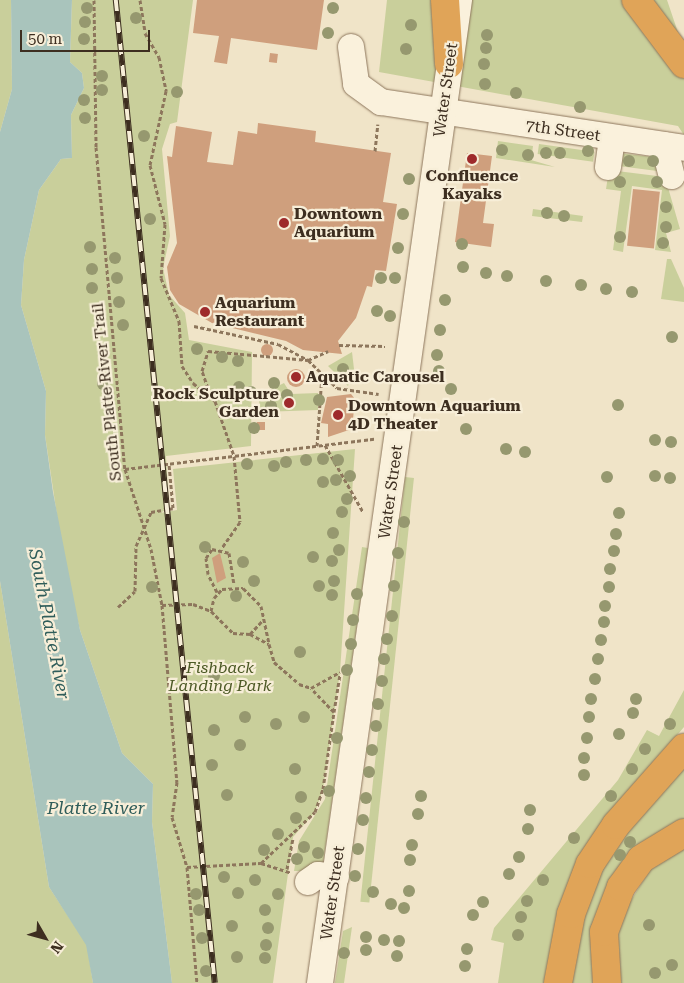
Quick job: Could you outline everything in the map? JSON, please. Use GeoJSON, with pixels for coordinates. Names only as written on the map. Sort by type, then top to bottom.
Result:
{"type":"FeatureCollection","features":[{"type":"Feature","properties":{"kind":"highway"},"geometry":{"type":"LineString","coordinates":[[636,0],[684,64]]}},
{"type":"Feature","properties":{"kind":"highway"},"geometry":{"type":"LineString","coordinates":[[449,64],[456,2]]}},
{"type":"Feature","properties":{"kind":"highway"},"geometry":{"type":"LineString","coordinates":[[558,983],[571,914],[590,864],[616,825],[684,748]]}},
{"type":"Feature","properties":{"kind":"highway"},"geometry":{"type":"LineString","coordinates":[[607,983],[604,932],[621,887],[642,859],[684,833]]}},
{"type":"Feature","properties":{"kind":"street","name":"7th Street"},"geometry":{"type":"LineString","coordinates":[[351,47],[353,78],[365,94],[381,102],[674,147]]}},
{"type":"Feature","properties":{"kind":"street","name":"Water Street"},"geometry":{"type":"LineString","coordinates":[[320,983],[435,256],[443,113],[449,64]]}},
{"type":"Feature","properties":{"kind":"street"},"geometry":{"type":"LineString","coordinates":[[602,167],[607,137]]}},
{"type":"Feature","properties":{"kind":"street"},"geometry":{"type":"LineString","coordinates":[[672,176],[674,147]]}},
{"type":"Feature","properties":{"kind":"street"},"geometry":{"type":"LineString","coordinates":[[296,876],[336,876]]}},
{"type":"Feature","properties":{"kind":"path","name":"South Platte River Trail"},"geometry":{"type":"LineString","coordinates":[[94,0],[96,148],[125,468],[162,605],[177,782],[172,817],[187,867],[197,983]]}},
{"type":"Feature","properties":{"kind":"path"},"geometry":{"type":"LineString","coordinates":[[140,0],[145,34],[159,57],[166,91],[150,165],[165,224],[161,278],[179,321],[182,366],[192,383],[210,395]]}},
{"type":"Feature","properties":{"kind":"path"},"geometry":{"type":"LineString","coordinates":[[375,151],[378,124]]}},
{"type":"Feature","properties":{"kind":"path"},"geometry":{"type":"LineString","coordinates":[[194,326],[278,344],[308,360],[337,388],[379,394]]}},
{"type":"Feature","properties":{"kind":"path"},"geometry":{"type":"LineString","coordinates":[[339,345],[385,346]]}},
{"type":"Feature","properties":{"kind":"path"},"geometry":{"type":"LineString","coordinates":[[212,611],[218,592],[208,574],[206,558],[212,549],[222,548],[240,522],[234,456],[220,410],[210,395],[202,371],[208,351],[308,360],[328,351]]}},
{"type":"Feature","properties":{"kind":"path"},"geometry":{"type":"LineString","coordinates":[[317,446],[322,374]]}},
{"type":"Feature","properties":{"kind":"path"},"geometry":{"type":"LineString","coordinates":[[125,468],[374,440]]}},
{"type":"Feature","properties":{"kind":"path"},"geometry":{"type":"LineString","coordinates":[[325,445],[363,512]]}},
{"type":"Feature","properties":{"kind":"path"},"geometry":{"type":"LineString","coordinates":[[118,606],[135,591],[136,546],[151,512],[173,508],[169,464]]}},
{"type":"Feature","properties":{"kind":"path"},"geometry":{"type":"LineString","coordinates":[[222,548],[230,556],[234,585]]}},
{"type":"Feature","properties":{"kind":"path"},"geometry":{"type":"LineString","coordinates":[[218,592],[234,585],[248,591],[258,602],[269,644],[283,674],[311,688],[334,712]]}},
{"type":"Feature","properties":{"kind":"path"},"geometry":{"type":"LineString","coordinates":[[162,605],[193,604],[212,611],[233,633],[250,634],[269,644]]}},
{"type":"Feature","properties":{"kind":"path"},"geometry":{"type":"LineString","coordinates":[[250,634],[262,620]]}},
{"type":"Feature","properties":{"kind":"path"},"geometry":{"type":"LineString","coordinates":[[261,862],[293,837],[316,812],[340,672],[311,688]]}},
{"type":"Feature","properties":{"kind":"path"},"geometry":{"type":"LineString","coordinates":[[187,867],[261,862],[296,876],[293,837]]}},
{"type":"Feature","properties":{"kind":"green space"},"geometry":{"type":"Polygon","coordinates":[[[0,0],[11,0],[12,89],[0,132],[0,0]]]}},
{"type":"Feature","properties":{"kind":"green space","name":"Fishback Landing Park"},"geometry":{"type":"Polygon","coordinates":[[[72,0],[193,0],[177,122],[170,124],[162,149],[170,236],[163,268],[169,295],[185,313],[189,340],[252,352],[251,446],[166,456],[169,508],[160,513],[177,510],[173,469],[355,449],[340,672],[323,789],[315,812],[293,837],[273,983],[172,983],[152,822],[153,784],[122,753],[80,630],[65,569],[45,435],[46,391],[21,305],[24,260],[39,190],[61,159],[72,158],[71,115],[84,88],[82,73],[70,62],[72,0]]]}},
{"type":"Feature","properties":{"kind":"green space"},"geometry":{"type":"Polygon","coordinates":[[[387,0],[667,0],[684,50],[684,135],[678,126],[379,72],[387,0]]]}},
{"type":"Feature","properties":{"kind":"green space"},"geometry":{"type":"Polygon","coordinates":[[[498,141],[533,146],[531,160],[555,167],[496,158],[498,141]]]}},
{"type":"Feature","properties":{"kind":"green space"},"geometry":{"type":"Polygon","coordinates":[[[539,144],[594,152],[593,162],[538,154],[539,144]]]}},
{"type":"Feature","properties":{"kind":"green space"},"geometry":{"type":"Polygon","coordinates":[[[619,153],[662,158],[665,172],[611,165],[619,153]]]}},
{"type":"Feature","properties":{"kind":"green space"},"geometry":{"type":"Polygon","coordinates":[[[609,170],[665,177],[680,229],[666,233],[671,252],[655,250],[662,190],[632,186],[623,252],[613,250],[621,191],[606,189],[609,170]]]}},
{"type":"Feature","properties":{"kind":"green space"},"geometry":{"type":"Polygon","coordinates":[[[533,209],[583,216],[582,222],[532,216],[533,209]]]}},
{"type":"Feature","properties":{"kind":"green space"},"geometry":{"type":"Polygon","coordinates":[[[667,259],[671,259],[684,288],[684,302],[661,299],[667,259]]]}},
{"type":"Feature","properties":{"kind":"green space"},"geometry":{"type":"Polygon","coordinates":[[[352,352],[354,369],[348,386],[328,366],[352,352]]]}},
{"type":"Feature","properties":{"kind":"green space","name":"Rock Sculpture Garden"},"geometry":{"type":"Polygon","coordinates":[[[284,383],[291,394],[318,393],[318,410],[261,412],[258,396],[284,383]]]}},
{"type":"Feature","properties":{"kind":"green space"},"geometry":{"type":"Polygon","coordinates":[[[405,477],[414,478],[369,903],[360,902],[405,477]]]}},
{"type":"Feature","properties":{"kind":"green space"},"geometry":{"type":"Polygon","coordinates":[[[362,547],[368,548],[322,871],[294,871],[299,841],[325,799],[362,547]]]}},
{"type":"Feature","properties":{"kind":"green space"},"geometry":{"type":"Polygon","coordinates":[[[0,581],[49,887],[87,945],[93,983],[0,983],[0,581]]]}},
{"type":"Feature","properties":{"kind":"green space"},"geometry":{"type":"Polygon","coordinates":[[[684,690],[684,727],[608,817],[575,866],[546,983],[498,983],[504,943],[491,940],[494,928],[618,780],[647,730],[659,736],[684,690]]]}},
{"type":"Feature","properties":{"kind":"green space"},"geometry":{"type":"Polygon","coordinates":[[[684,768],[684,822],[592,941],[596,983],[571,983],[590,890],[623,836],[684,768]]]}},
{"type":"Feature","properties":{"kind":"green space"},"geometry":{"type":"Polygon","coordinates":[[[684,848],[684,983],[621,983],[617,940],[623,913],[650,870],[684,848]]]}},
{"type":"Feature","properties":{"kind":"green space"},"geometry":{"type":"Polygon","coordinates":[[[352,927],[344,983],[335,983],[343,931],[352,927]]]}},
{"type":"Feature","properties":{"kind":"water","name":"Platte River"},"geometry":{"type":"Polygon","coordinates":[[[11,0],[72,0],[70,62],[82,73],[84,88],[71,115],[72,158],[61,159],[39,190],[24,260],[21,305],[46,391],[45,435],[53,492],[80,630],[122,753],[153,784],[152,822],[172,983],[93,983],[86,945],[49,887],[0,581],[0,132],[12,89],[11,0]]]}},
{"type":"Feature","properties":{"kind":"building"},"geometry":{"type":"Polygon","coordinates":[[[197,0],[324,0],[317,50],[231,38],[227,64],[214,62],[219,36],[193,33],[197,0]]]}},
{"type":"Feature","properties":{"kind":"building"},"geometry":{"type":"Polygon","coordinates":[[[270,53],[278,54],[277,63],[269,62],[270,53]]]}},
{"type":"Feature","properties":{"kind":"building","name":"Downtown Aquarium"},"geometry":{"type":"Polygon","coordinates":[[[258,123],[316,131],[315,142],[391,153],[383,202],[397,204],[386,271],[375,270],[372,287],[367,286],[356,318],[338,341],[342,354],[303,350],[286,341],[212,323],[179,304],[170,290],[167,267],[177,243],[167,156],[172,157],[176,126],[212,132],[207,162],[233,165],[238,131],[257,134],[258,123]]]}},
{"type":"Feature","properties":{"kind":"building"},"geometry":{"type":"Polygon","coordinates":[[[467,153],[492,156],[483,223],[494,224],[491,247],[455,242],[467,153]]]}},
{"type":"Feature","properties":{"kind":"building"},"geometry":{"type":"Polygon","coordinates":[[[633,189],[660,192],[654,249],[627,246],[633,189]]]}},
{"type":"Feature","properties":{"kind":"building"},"geometry":{"type":"Polygon","coordinates":[[[265,344],[269,344],[273,350],[269,356],[265,356],[261,352],[261,348],[265,344]]]}},
{"type":"Feature","properties":{"kind":"building","name":"Aquatic Carousel"},"geometry":{"type":"Polygon","coordinates":[[[292,369],[300,369],[305,374],[303,385],[292,387],[287,382],[287,374],[292,369]]]}},
{"type":"Feature","properties":{"kind":"building","name":"Downtown Aquarium 4D Theater"},"geometry":{"type":"Polygon","coordinates":[[[351,394],[355,399],[352,429],[328,437],[328,424],[321,423],[327,397],[351,394]]]}},
{"type":"Feature","properties":{"kind":"building"},"geometry":{"type":"Polygon","coordinates":[[[257,422],[265,422],[265,430],[257,430],[257,422]]]}},
{"type":"Feature","properties":{"kind":"building"},"geometry":{"type":"Polygon","coordinates":[[[220,553],[226,578],[217,583],[212,558],[220,553]]]}},
{"type":"Feature","properties":{"kind":"railway"},"geometry":{"type":"LineString","coordinates":[[116,0],[215,983]]}},
{"type":"Feature","properties":{"kind":"place","name":"Confluence Kayaks"},"geometry":{"type":"Point","coordinates":[472,159]}},
{"type":"Feature","properties":{"kind":"place","name":"Downtown Aquarium"},"geometry":{"type":"Point","coordinates":[284,223]}},
{"type":"Feature","properties":{"kind":"place","name":"Aquarium Restaurant"},"geometry":{"type":"Point","coordinates":[205,312]}},
{"type":"Feature","properties":{"kind":"place","name":"Aquatic Carousel"},"geometry":{"type":"Point","coordinates":[296,377]}},
{"type":"Feature","properties":{"kind":"place","name":"Rock Sculpture Garden"},"geometry":{"type":"Point","coordinates":[289,403]}},
{"type":"Feature","properties":{"kind":"place","name":"Downtown Aquarium 4D Theater"},"geometry":{"type":"Point","coordinates":[338,415]}},
{"type":"Feature","properties":{"kind":"water label","name":"South Platte River"},"geometry":{"type":"Point","coordinates":[49,624]}}]}
